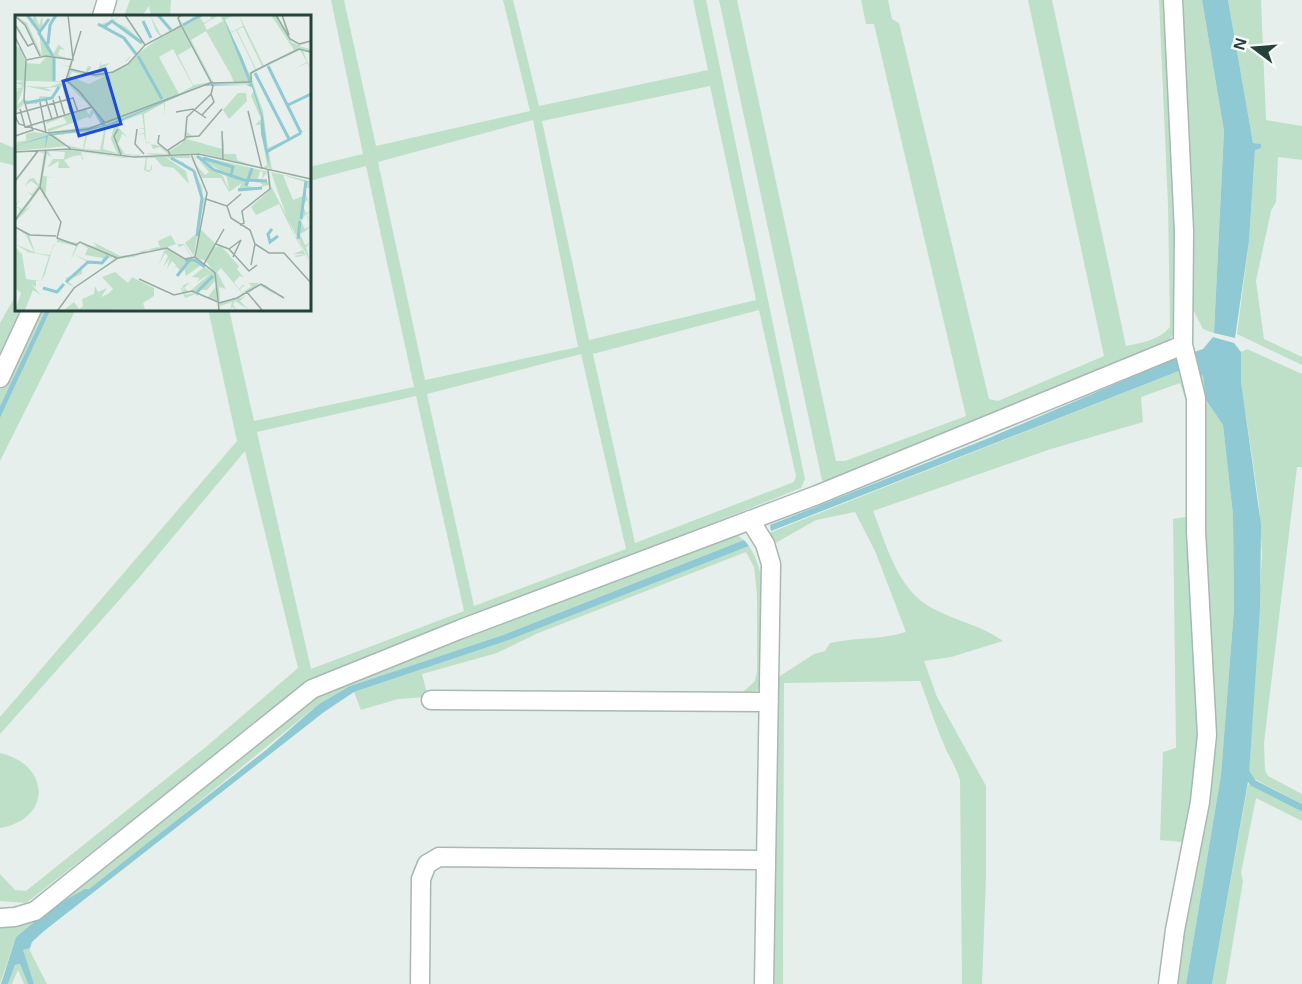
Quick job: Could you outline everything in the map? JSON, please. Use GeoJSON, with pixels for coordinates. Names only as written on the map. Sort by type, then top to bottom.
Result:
{"type":"FeatureCollection","features":[{"type":"Feature","properties":{"kind":"street"},"geometry":{"type":"LineString","coordinates":[[102,15],[107,0]]}},
{"type":"Feature","properties":{"kind":"street"},"geometry":{"type":"LineString","coordinates":[[1168,984],[1175,930],[1200,802],[1207,735],[1196,531],[1196,398],[1183,345],[1184,231],[1173,0]]}},
{"type":"Feature","properties":{"kind":"street"},"geometry":{"type":"LineString","coordinates":[[0,378],[32,310]]}},
{"type":"Feature","properties":{"kind":"street"},"geometry":{"type":"LineString","coordinates":[[0,918],[15,917],[34,911],[312,689],[440,637],[750,520],[1183,345]]}},
{"type":"Feature","properties":{"kind":"street"},"geometry":{"type":"LineString","coordinates":[[750,520],[765,544],[771,564],[764,984]]}},
{"type":"Feature","properties":{"kind":"street"},"geometry":{"type":"LineString","coordinates":[[431,700],[769,702]]}},
{"type":"Feature","properties":{"kind":"street"},"geometry":{"type":"LineString","coordinates":[[420,984],[421,879],[427,864],[439,856],[765,860]]}},
{"type":"Feature","properties":{"kind":"green space"},"geometry":{"type":"Polygon","coordinates":[[[130,0],[171,0],[170,15],[151,15],[149,6],[143,15],[124,15],[130,0]]]}},
{"type":"Feature","properties":{"kind":"green space"},"geometry":{"type":"Polygon","coordinates":[[[331,0],[344,0],[376,146],[530,111],[503,0],[513,0],[539,106],[708,70],[693,0],[706,0],[805,479],[801,488],[459,624],[294,694],[26,903],[0,901],[0,874],[15,890],[26,891],[207,746],[298,668],[245,451],[137,580],[0,734],[0,717],[237,441],[208,310],[229,310],[254,421],[414,387],[366,166],[310,181],[310,167],[363,154],[331,0]],[[710,86],[542,121],[589,340],[756,300],[710,86]],[[533,120],[378,162],[425,380],[578,347],[533,120]],[[759,310],[593,354],[635,543],[794,482],[796,476],[759,310]],[[581,354],[427,394],[474,606],[626,549],[581,354]],[[416,396],[257,432],[311,669],[464,611],[416,396]]]}},
{"type":"Feature","properties":{"kind":"green space"},"geometry":{"type":"Polygon","coordinates":[[[719,0],[737,0],[836,461],[845,461],[966,416],[874,24],[866,24],[861,0],[888,0],[892,19],[899,23],[989,399],[998,401],[1104,356],[1028,0],[1052,0],[1126,346],[1155,338],[1170,327],[1168,205],[1159,0],[1167,0],[1177,188],[1175,333],[1167,342],[826,482],[822,480],[719,0]]]}},
{"type":"Feature","properties":{"kind":"green space"},"geometry":{"type":"Polygon","coordinates":[[[1176,0],[1202,0],[1224,131],[1214,333],[1203,329],[1188,300],[1176,0]]]}},
{"type":"Feature","properties":{"kind":"green space"},"geometry":{"type":"Polygon","coordinates":[[[1228,0],[1261,0],[1266,120],[1302,126],[1302,160],[1278,157],[1276,202],[1271,211],[1256,281],[1264,339],[1302,357],[1302,365],[1237,334],[1249,241],[1255,150],[1260,144],[1253,143],[1228,0]]]}},
{"type":"Feature","properties":{"kind":"green space"},"geometry":{"type":"Polygon","coordinates":[[[0,142],[15,149],[15,166],[0,162],[0,142]]]}},
{"type":"Feature","properties":{"kind":"green space"},"geometry":{"type":"Polygon","coordinates":[[[15,297],[15,310],[23,310],[0,359],[0,323],[15,297]]]}},
{"type":"Feature","properties":{"kind":"green space"},"geometry":{"type":"Polygon","coordinates":[[[38,310],[46,310],[0,406],[0,390],[38,310]]]}},
{"type":"Feature","properties":{"kind":"green space"},"geometry":{"type":"Polygon","coordinates":[[[51,310],[76,310],[0,461],[0,418],[51,310]]]}},
{"type":"Feature","properties":{"kind":"green space"},"geometry":{"type":"Polygon","coordinates":[[[1247,349],[1302,374],[1302,467],[1297,467],[1264,743],[1265,770],[1268,776],[1302,794],[1302,804],[1249,776],[1262,554],[1259,505],[1241,381],[1241,352],[1247,349]]]}},
{"type":"Feature","properties":{"kind":"green space"},"geometry":{"type":"Polygon","coordinates":[[[1184,369],[1192,401],[1188,407],[1180,383],[1141,397],[1143,422],[1051,449],[873,511],[895,566],[910,590],[920,600],[932,608],[986,631],[1003,641],[951,657],[924,661],[937,697],[986,786],[986,877],[982,984],[962,984],[960,780],[920,681],[784,683],[783,984],[773,984],[777,678],[814,654],[825,651],[830,643],[906,632],[875,551],[855,512],[816,520],[772,545],[764,535],[1184,369]]]}},
{"type":"Feature","properties":{"kind":"green space"},"geometry":{"type":"Polygon","coordinates":[[[1192,370],[1203,376],[1206,400],[1223,425],[1233,515],[1234,609],[1221,775],[1186,984],[1172,984],[1202,806],[1192,370]]]}},
{"type":"Feature","properties":{"kind":"green space"},"geometry":{"type":"Polygon","coordinates":[[[1191,516],[1202,739],[1166,984],[1158,984],[1182,842],[1160,840],[1163,752],[1176,748],[1173,519],[1191,516]]]}},
{"type":"Feature","properties":{"kind":"green space"},"geometry":{"type":"Polygon","coordinates":[[[730,535],[737,535],[744,540],[503,635],[350,686],[319,704],[89,889],[50,909],[16,937],[0,984],[0,927],[18,925],[324,691],[730,535]]]}},
{"type":"Feature","properties":{"kind":"green space"},"geometry":{"type":"Polygon","coordinates":[[[749,546],[761,577],[764,596],[761,690],[742,693],[755,681],[757,672],[757,594],[754,567],[746,552],[536,634],[497,653],[422,674],[428,697],[398,699],[361,710],[354,692],[509,640],[749,546]]]}},
{"type":"Feature","properties":{"kind":"green space"},"geometry":{"type":"Polygon","coordinates":[[[0,753],[17,759],[29,768],[36,779],[39,791],[36,803],[29,814],[17,823],[0,828],[0,753]]]}},
{"type":"Feature","properties":{"kind":"green space"},"geometry":{"type":"Polygon","coordinates":[[[1248,784],[1302,812],[1302,821],[1256,798],[1241,873],[1243,881],[1226,984],[1212,984],[1248,784]]]}},
{"type":"Feature","properties":{"kind":"green space"},"geometry":{"type":"Polygon","coordinates":[[[30,948],[47,984],[34,984],[23,954],[23,950],[30,948]]]}},
{"type":"Feature","properties":{"kind":"green space"},"geometry":{"type":"Polygon","coordinates":[[[20,964],[28,984],[24,984],[18,970],[12,984],[8,984],[15,965],[20,964]]]}},
{"type":"Feature","properties":{"kind":"water"},"geometry":{"type":"Polygon","coordinates":[[[1202,0],[1228,0],[1253,143],[1261,144],[1261,148],[1255,150],[1249,241],[1235,338],[1214,333],[1224,131],[1202,0]]]}},
{"type":"Feature","properties":{"kind":"water"},"geometry":{"type":"Polygon","coordinates":[[[46,310],[51,310],[0,418],[0,406],[46,310]]]}},
{"type":"Feature","properties":{"kind":"water"},"geometry":{"type":"Polygon","coordinates":[[[1213,337],[1234,343],[1241,352],[1241,381],[1261,525],[1260,608],[1249,776],[1212,984],[1186,984],[1221,775],[1234,609],[1233,515],[1223,425],[1206,400],[1203,376],[1192,370],[1188,354],[1203,349],[1213,337]]]}},
{"type":"Feature","properties":{"kind":"water"},"geometry":{"type":"Polygon","coordinates":[[[1181,356],[1184,369],[771,531],[770,525],[989,438],[1181,356]]]}},
{"type":"Feature","properties":{"kind":"water"},"geometry":{"type":"Polygon","coordinates":[[[744,540],[749,546],[509,640],[354,692],[324,712],[44,931],[32,942],[30,948],[23,950],[34,984],[28,984],[20,964],[15,965],[8,984],[1,984],[16,937],[50,909],[85,889],[89,889],[266,750],[319,704],[350,686],[503,635],[744,540]]]}},
{"type":"Feature","properties":{"kind":"waterway"},"geometry":{"type":"LineString","coordinates":[[1245,771],[1253,783],[1302,808]]}}]}
